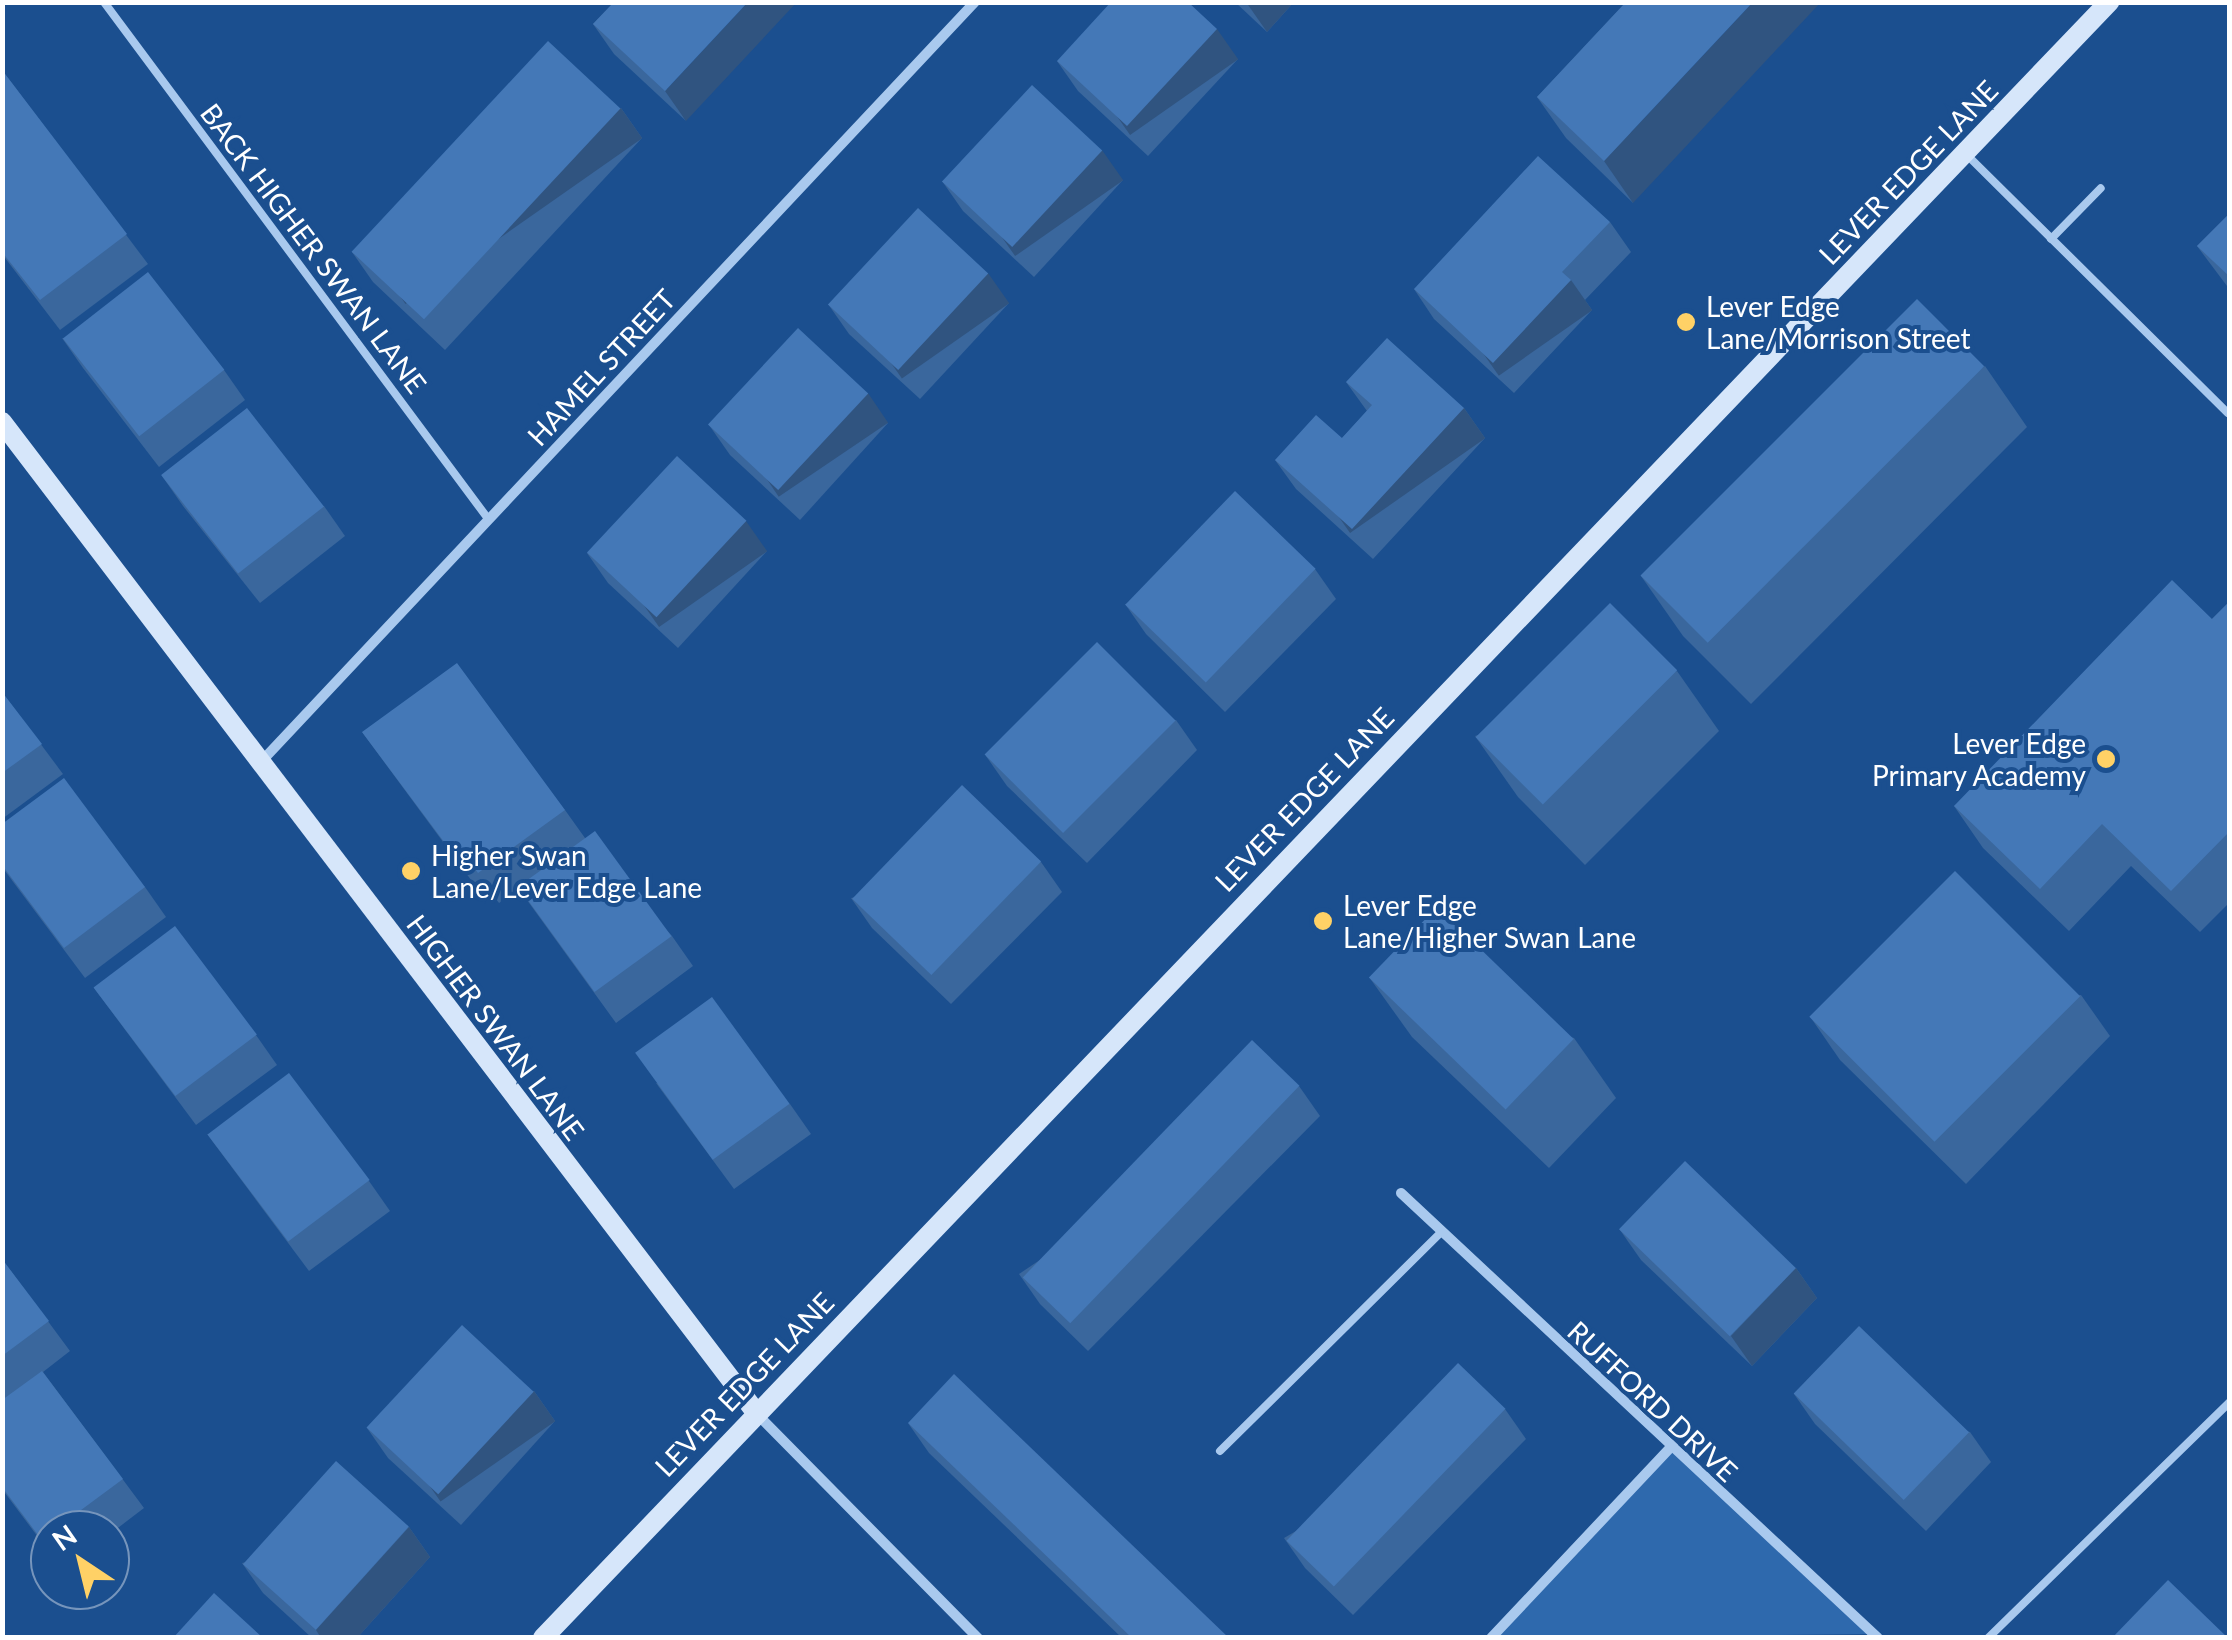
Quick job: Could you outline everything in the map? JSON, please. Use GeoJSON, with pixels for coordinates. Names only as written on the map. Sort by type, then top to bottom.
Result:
{"type":"FeatureCollection","features":[{"type":"Feature","properties":{"kind":"street","name":"HAMEL STREET"},"geometry":{"type":"LineString","coordinates":[[260,762],[974,2]]}},
{"type":"Feature","properties":{"kind":"street","name":"LEVER EDGE LANE"},"geometry":{"type":"LineString","coordinates":[[543,1638],[755,1412],[2109,2]]}},
{"type":"Feature","properties":{"kind":"street","name":"HIGHER SWAN LANE"},"geometry":{"type":"LineString","coordinates":[[2,422],[755,1412],[978,1638]]}},
{"type":"Feature","properties":{"kind":"street","name":"RUFFORD DRIVE"},"geometry":{"type":"LineString","coordinates":[[1401,1193],[1878,1638]]}},
{"type":"Feature","properties":{"kind":"street"},"geometry":{"type":"LineString","coordinates":[[1491,1638],[1670,1448]]}},
{"type":"Feature","properties":{"kind":"lane","name":"BACK HIGHER SWAN LANE"},"geometry":{"type":"LineString","coordinates":[[104,2],[489,520]]}},
{"type":"Feature","properties":{"kind":"lane"},"geometry":{"type":"LineString","coordinates":[[1965,153],[2228,413]]}},
{"type":"Feature","properties":{"kind":"lane"},"geometry":{"type":"LineString","coordinates":[[2051,239],[2101,188]]}},
{"type":"Feature","properties":{"kind":"lane"},"geometry":{"type":"LineString","coordinates":[[1220,1451],[1440,1232]]}},
{"type":"Feature","properties":{"kind":"lane"},"geometry":{"type":"LineString","coordinates":[[1988,1638],[2230,1402]]}},
{"type":"Feature","properties":{"kind":"shaded area"},"geometry":{"type":"Polygon","coordinates":[[[1670,1448],[1875,1634],[1491,1638],[1670,1448]]]}},
{"type":"Feature","properties":{"kind":"building"},"geometry":{"type":"Polygon","coordinates":[[[614,2],[748,2],[665,91],[593,24],[614,2]]]}},
{"type":"Feature","properties":{"kind":"building"},"geometry":{"type":"Polygon","coordinates":[[[1111,2],[1188,2],[1217,29],[1127,126],[1057,61],[1111,2]]]}},
{"type":"Feature","properties":{"kind":"building"},"geometry":{"type":"Polygon","coordinates":[[[1626,2],[1753,2],[1604,161],[1537,97],[1626,2]]]}},
{"type":"Feature","properties":{"kind":"building"},"geometry":{"type":"Polygon","coordinates":[[[548,41],[620,109],[424,319],[352,252],[548,41]]]}},
{"type":"Feature","properties":{"kind":"building"},"geometry":{"type":"Polygon","coordinates":[[[2,70],[127,234],[40,300],[2,252],[2,70]]]}},
{"type":"Feature","properties":{"kind":"building"},"geometry":{"type":"Polygon","coordinates":[[[1032,85],[1102,150],[1012,247],[942,182],[1032,85]]]}},
{"type":"Feature","properties":{"kind":"building"},"geometry":{"type":"Polygon","coordinates":[[[1538,156],[1610,222],[1562,272],[1571,280],[1493,363],[1414,289],[1538,156]]]}},
{"type":"Feature","properties":{"kind":"building"},"geometry":{"type":"Polygon","coordinates":[[[918,208],[988,273],[898,370],[828,305],[918,208]]]}},
{"type":"Feature","properties":{"kind":"building"},"geometry":{"type":"Polygon","coordinates":[[[2230,213],[2230,277],[2197,246],[2230,213]]]}},
{"type":"Feature","properties":{"kind":"building"},"geometry":{"type":"Polygon","coordinates":[[[148,272],[224,370],[139,436],[63,338],[148,272]]]}},
{"type":"Feature","properties":{"kind":"building"},"geometry":{"type":"Polygon","coordinates":[[[1917,299],[1984,366],[1708,643],[1641,575],[1917,299]]]}},
{"type":"Feature","properties":{"kind":"building"},"geometry":{"type":"Polygon","coordinates":[[[798,328],[868,393],[778,490],[708,425],[798,328]]]}},
{"type":"Feature","properties":{"kind":"building"},"geometry":{"type":"Polygon","coordinates":[[[1387,338],[1464,408],[1352,529],[1275,460],[1316,415],[1342,438],[1372,405],[1346,382],[1387,338]]]}},
{"type":"Feature","properties":{"kind":"building"},"geometry":{"type":"Polygon","coordinates":[[[247,408],[324,507],[238,574],[161,475],[247,408]]]}},
{"type":"Feature","properties":{"kind":"building"},"geometry":{"type":"Polygon","coordinates":[[[677,456],[746,521],[656,617],[587,553],[677,456]]]}},
{"type":"Feature","properties":{"kind":"building"},"geometry":{"type":"Polygon","coordinates":[[[1235,491],[1316,569],[1206,682],[1125,605],[1235,491]]]}},
{"type":"Feature","properties":{"kind":"building"},"geometry":{"type":"Polygon","coordinates":[[[2172,580],[2212,619],[2230,601],[2230,831],[2171,891],[2102,824],[2040,889],[1954,806],[2172,580]]]}},
{"type":"Feature","properties":{"kind":"building"},"geometry":{"type":"Polygon","coordinates":[[[1610,603],[1677,670],[1543,805],[1476,737],[1610,603]]]}},
{"type":"Feature","properties":{"kind":"building"},"geometry":{"type":"Polygon","coordinates":[[[1097,642],[1175,720],[1063,833],[985,754],[1097,642]]]}},
{"type":"Feature","properties":{"kind":"building"},"geometry":{"type":"Polygon","coordinates":[[[457,663],[565,810],[478,873],[460,849],[453,854],[362,732],[457,663]]]}},
{"type":"Feature","properties":{"kind":"building"},"geometry":{"type":"Polygon","coordinates":[[[2,692],[42,744],[2,773],[2,692]]]}},
{"type":"Feature","properties":{"kind":"building"},"geometry":{"type":"Polygon","coordinates":[[[64,778],[145,887],[64,948],[2,865],[2,824],[64,778]]]}},
{"type":"Feature","properties":{"kind":"building"},"geometry":{"type":"Polygon","coordinates":[[[962,785],[1041,861],[931,975],[852,899],[962,785]]]}},
{"type":"Feature","properties":{"kind":"building"},"geometry":{"type":"Polygon","coordinates":[[[595,831],[671,936],[595,992],[518,887],[595,831]]]}},
{"type":"Feature","properties":{"kind":"building"},"geometry":{"type":"Polygon","coordinates":[[[1955,871],[2080,996],[1934,1142],[1809,1017],[1955,871]]]}},
{"type":"Feature","properties":{"kind":"building"},"geometry":{"type":"Polygon","coordinates":[[[1437,907],[1574,1039],[1506,1109],[1369,977],[1437,907]]]}},
{"type":"Feature","properties":{"kind":"building"},"geometry":{"type":"Polygon","coordinates":[[[175,926],[257,1035],[175,1096],[94,987],[175,926]]]}},
{"type":"Feature","properties":{"kind":"building"},"geometry":{"type":"Polygon","coordinates":[[[712,997],[790,1104],[713,1160],[635,1053],[712,997]]]}},
{"type":"Feature","properties":{"kind":"building"},"geometry":{"type":"Polygon","coordinates":[[[1252,1040],[1299,1086],[1070,1323],[1023,1277],[1252,1040]]]}},
{"type":"Feature","properties":{"kind":"building"},"geometry":{"type":"Polygon","coordinates":[[[289,1073],[370,1180],[288,1241],[208,1134],[289,1073]]]}},
{"type":"Feature","properties":{"kind":"building"},"geometry":{"type":"Polygon","coordinates":[[[1685,1161],[1796,1268],[1730,1336],[1619,1229],[1685,1161]]]}},
{"type":"Feature","properties":{"kind":"building"},"geometry":{"type":"Polygon","coordinates":[[[2,1259],[49,1321],[2,1356],[2,1259]]]}},
{"type":"Feature","properties":{"kind":"building"},"geometry":{"type":"Polygon","coordinates":[[[462,1325],[534,1392],[438,1494],[367,1427],[462,1325]]]}},
{"type":"Feature","properties":{"kind":"building"},"geometry":{"type":"Polygon","coordinates":[[[1859,1326],[1969,1432],[1904,1500],[1794,1394],[1859,1326]]]}},
{"type":"Feature","properties":{"kind":"building"},"geometry":{"type":"Polygon","coordinates":[[[1458,1363],[1505,1409],[1334,1587],[1286,1541],[1458,1363]]]}},
{"type":"Feature","properties":{"kind":"building"},"geometry":{"type":"Polygon","coordinates":[[[42,1371],[123,1479],[81,1510],[30,1510],[30,1524],[2,1487],[2,1400],[42,1371]]]}},
{"type":"Feature","properties":{"kind":"building"},"geometry":{"type":"Polygon","coordinates":[[[954,1374],[1229,1638],[1132,1638],[908,1423],[954,1374]]]}},
{"type":"Feature","properties":{"kind":"building"},"geometry":{"type":"Polygon","coordinates":[[[336,1461],[409,1527],[316,1630],[243,1564],[336,1461]]]}},
{"type":"Feature","properties":{"kind":"building"},"geometry":{"type":"Polygon","coordinates":[[[2168,1580],[2228,1638],[2112,1638],[2168,1580]]]}},
{"type":"Feature","properties":{"kind":"building"},"geometry":{"type":"Polygon","coordinates":[[[214,1593],[263,1638],[173,1638],[214,1593]]]}},
{"type":"Feature","properties":{"kind":"place","name":"Lever Edge Lane/Morrison Street"},"geometry":{"type":"Point","coordinates":[1686,322]}},
{"type":"Feature","properties":{"kind":"place","name":"Lever Edge Primary Academy"},"geometry":{"type":"Point","coordinates":[2106,759]}},
{"type":"Feature","properties":{"kind":"place","name":"Higher Swan Lane/Lever Edge Lane"},"geometry":{"type":"Point","coordinates":[411,871]}},
{"type":"Feature","properties":{"kind":"place","name":"Lever Edge Lane/Higher Swan Lane"},"geometry":{"type":"Point","coordinates":[1323,921]}}]}
